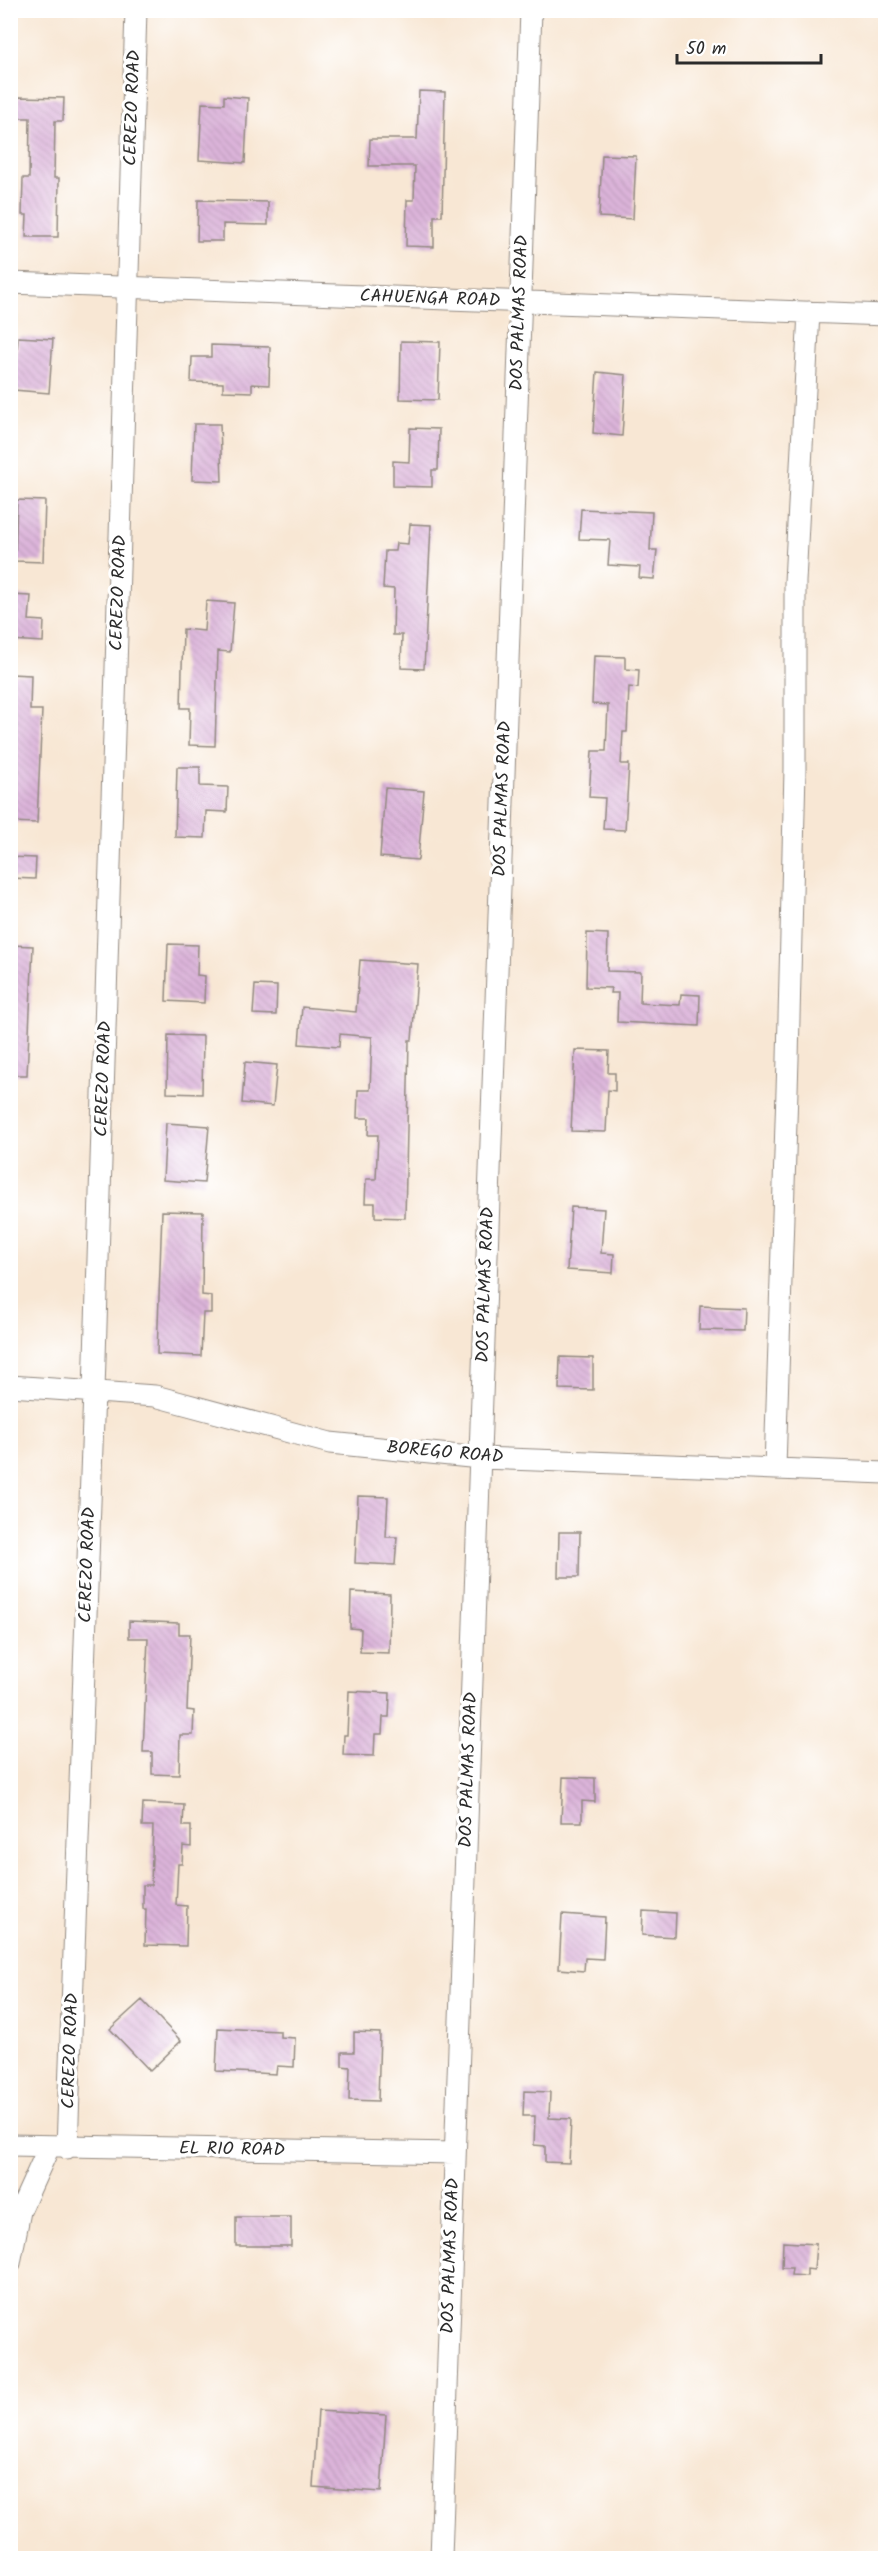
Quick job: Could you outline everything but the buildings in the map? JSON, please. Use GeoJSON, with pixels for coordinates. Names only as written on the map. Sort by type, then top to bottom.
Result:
{"type":"FeatureCollection","features":[{"type":"Feature","properties":{"kind":"street","name":"CEREZO ROAD"},"geometry":{"type":"LineString","coordinates":[[58,2147],[94,1391],[136,10]]}},
{"type":"Feature","properties":{"kind":"street","name":"DOS PALMAS ROAD"},"geometry":{"type":"LineString","coordinates":[[441,2559],[531,10]]}},
{"type":"Feature","properties":{"kind":"street","name":"CAHUENGA ROAD"},"geometry":{"type":"LineString","coordinates":[[10,283],[885,315]]}},
{"type":"Feature","properties":{"kind":"street"},"geometry":{"type":"LineString","coordinates":[[775,1468],[795,769],[795,582],[809,312]]}},
{"type":"Feature","properties":{"kind":"street","name":"BOREGO ROAD"},"geometry":{"type":"LineString","coordinates":[[10,1386],[155,1396],[330,1443],[480,1458],[885,1473]]}},
{"type":"Feature","properties":{"kind":"street","name":"EL RIO ROAD"},"geometry":{"type":"LineString","coordinates":[[10,2145],[454,2153]]}},
{"type":"Feature","properties":{"kind":"street"},"geometry":{"type":"LineString","coordinates":[[10,2263],[20,2211],[58,2147]]}}]}
